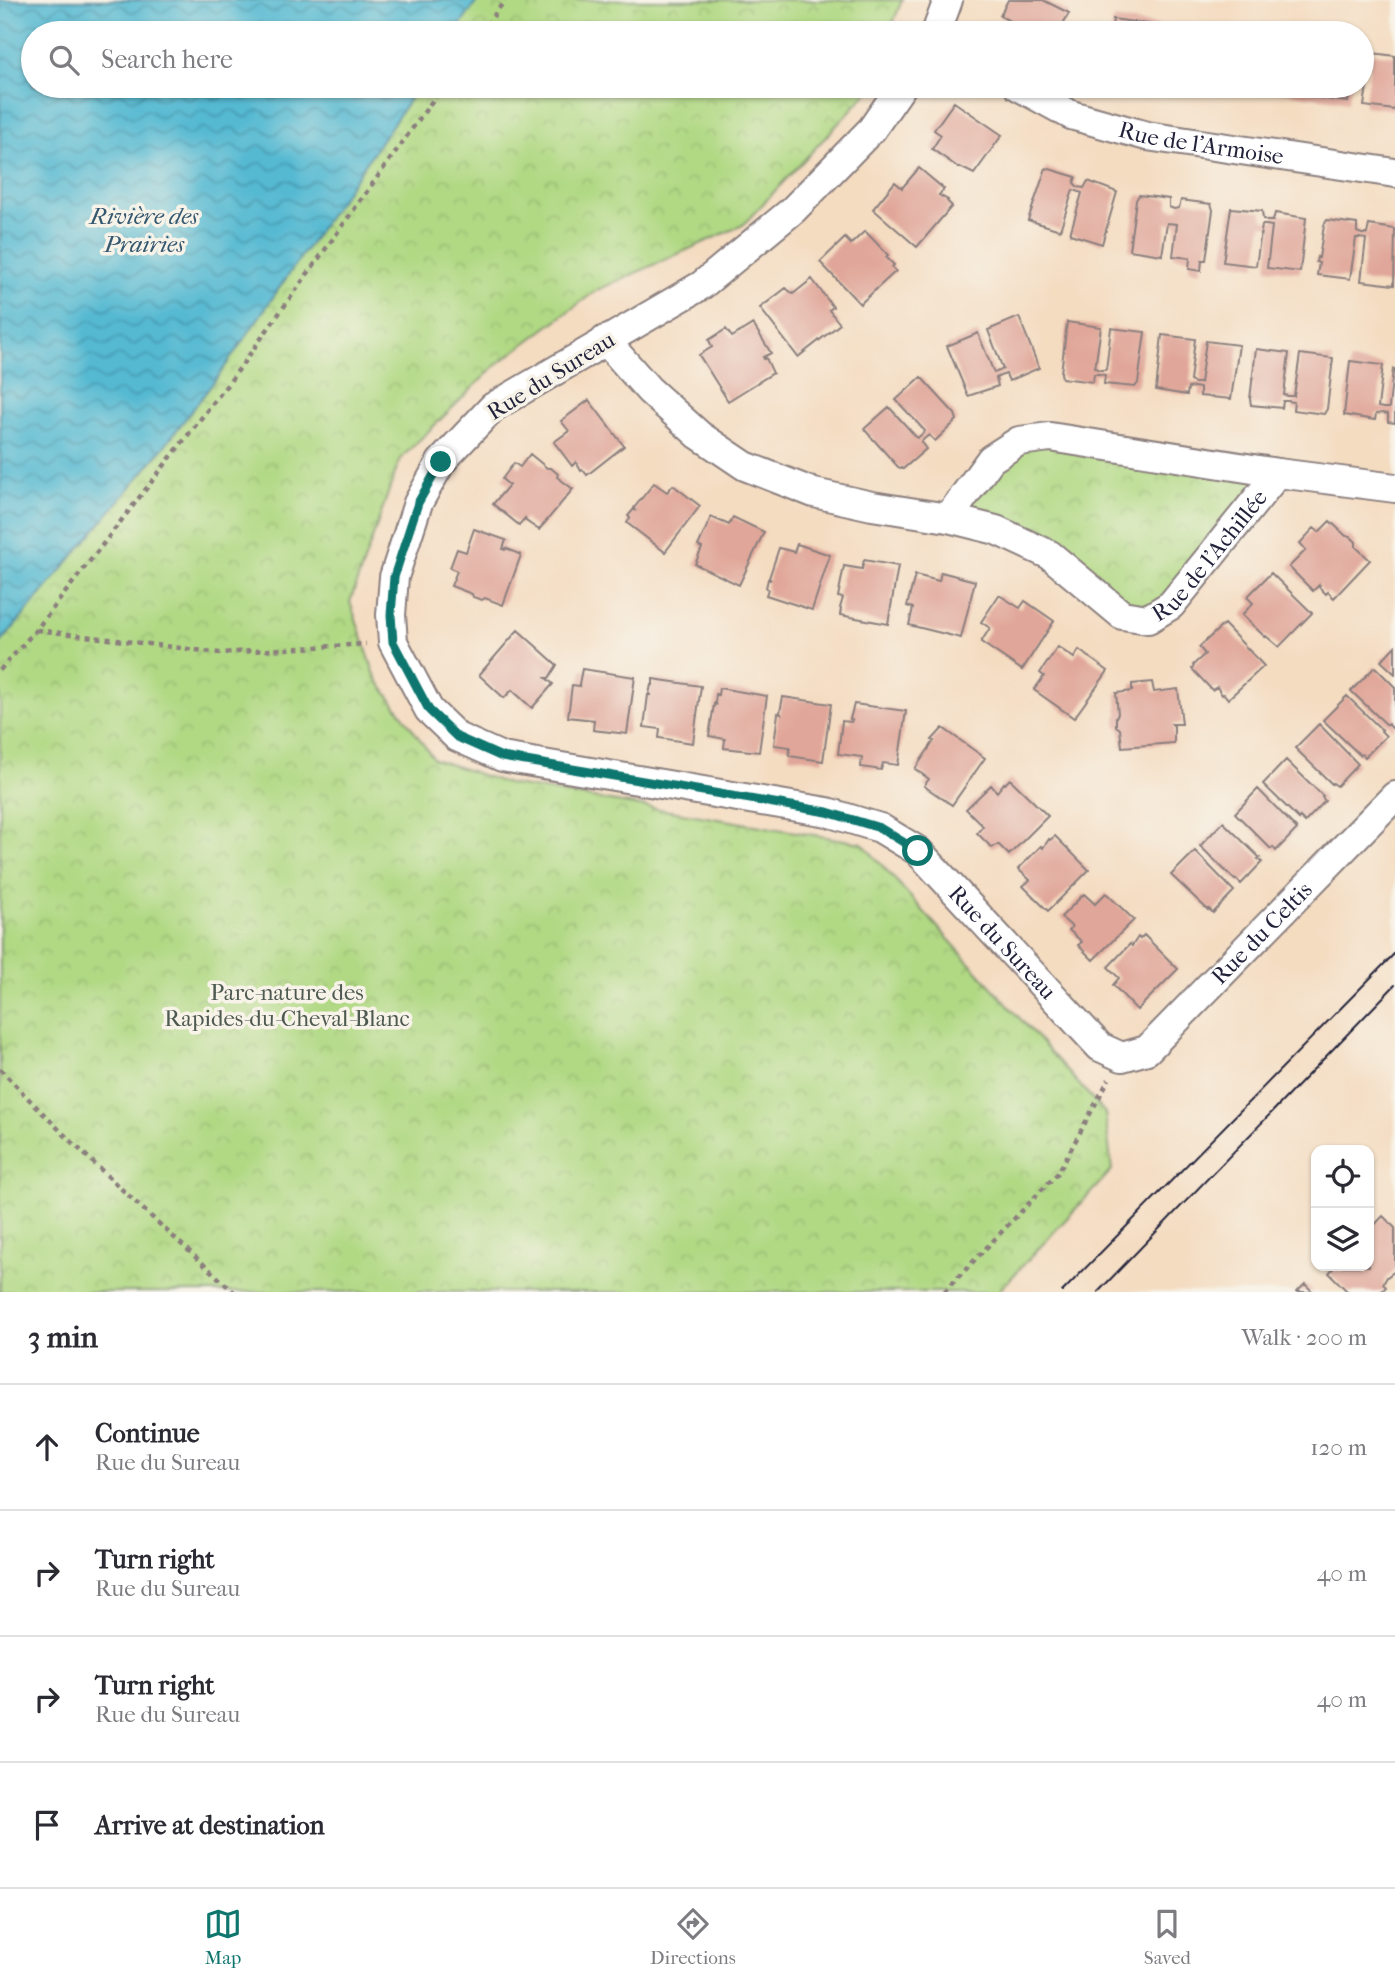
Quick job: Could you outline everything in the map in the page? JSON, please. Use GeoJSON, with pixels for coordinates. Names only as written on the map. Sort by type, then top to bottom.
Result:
{"type":"FeatureCollection","features":[{"type":"Feature","properties":{"kind":"street"},"geometry":{"type":"LineString","coordinates":[[940,21],[948,0]]}},
{"type":"Feature","properties":{"kind":"street","name":"Rue du Sureau"},"geometry":{"type":"LineString","coordinates":[[894,98],[872,130],[793,210],[702,285],[493,407],[441,462],[418,503],[394,577],[391,615],[393,642],[429,710],[457,737],[502,757],[827,812],[880,828],[918,851],[1100,1047],[1122,1057]]}},
{"type":"Feature","properties":{"kind":"street","name":"Rue de l'Armoise"},"geometry":{"type":"LineString","coordinates":[[1040,98],[1071,115],[1147,136],[1395,173]]}},
{"type":"Feature","properties":{"kind":"street","name":"Rue de l'Achillée"},"geometry":{"type":"LineString","coordinates":[[605,340],[649,390],[699,435],[746,466],[814,493],[872,506],[948,518],[996,530],[1050,555],[1122,615],[1148,619],[1171,605],[1278,473]]}},
{"type":"Feature","properties":{"kind":"street","name":"Rue de l'Achillée"},"geometry":{"type":"LineString","coordinates":[[948,518],[991,458],[1018,441],[1050,437],[1278,473],[1395,488]]}},
{"type":"Feature","properties":{"kind":"street","name":"Rue du Celtis"},"geometry":{"type":"LineString","coordinates":[[1122,1057],[1147,1051],[1395,796]]}},
{"type":"Feature","properties":{"kind":"path"},"geometry":{"type":"LineString","coordinates":[[490,21],[505,0]]}},
{"type":"Feature","properties":{"kind":"path"},"geometry":{"type":"LineString","coordinates":[[0,670],[36,630],[234,376],[434,98]]}},
{"type":"Feature","properties":{"kind":"path"},"geometry":{"type":"LineString","coordinates":[[36,630],[220,653],[393,642]]}},
{"type":"Feature","properties":{"kind":"path"},"geometry":{"type":"LineString","coordinates":[[944,1292],[1058,1173],[1122,1057]]}},
{"type":"Feature","properties":{"kind":"path"},"geometry":{"type":"LineString","coordinates":[[0,1069],[99,1169],[234,1292]]}},
{"type":"Feature","properties":{"kind":"green space","name":"Parc-nature des Rapides-du-Cheval-Blanc"},"geometry":{"type":"Polygon","coordinates":[[[0,0],[902,0],[894,21],[21,21],[21,98],[862,98],[743,225],[597,290],[496,365],[400,459],[350,602],[376,678],[434,759],[508,784],[862,843],[1105,1113],[1112,1170],[998,1292],[0,1292],[0,0]]]}},
{"type":"Feature","properties":{"kind":"green space"},"geometry":{"type":"Polygon","coordinates":[[[1019,441],[1278,473],[1148,619],[1050,555],[948,518],[1019,441]]]}},
{"type":"Feature","properties":{"kind":"water","name":"Rivière des Prairies"},"geometry":{"type":"Polygon","coordinates":[[[0,0],[478,0],[463,21],[21,21],[21,98],[411,98],[220,374],[159,453],[0,644],[0,0]]]}},
{"type":"Feature","properties":{"kind":"building"},"geometry":{"type":"Polygon","coordinates":[[[1008,0],[1043,0],[1069,13],[1065,21],[1010,21],[1000,16],[1008,0]]]}},
{"type":"Feature","properties":{"kind":"building"},"geometry":{"type":"Polygon","coordinates":[[[1374,53],[1395,56],[1395,110],[1364,106],[1365,98],[1374,98],[1374,53]]]}},
{"type":"Feature","properties":{"kind":"building"},"geometry":{"type":"Polygon","coordinates":[[[1321,98],[1349,98],[1348,102],[1321,98]]]}},
{"type":"Feature","properties":{"kind":"building"},"geometry":{"type":"Polygon","coordinates":[[[954,102],[1002,135],[974,174],[959,168],[932,149],[941,135],[934,130],[954,102]]]}},
{"type":"Feature","properties":{"kind":"building"},"geometry":{"type":"Polygon","coordinates":[[[919,168],[944,189],[939,195],[952,206],[917,247],[873,209],[895,182],[902,188],[919,168]]]}},
{"type":"Feature","properties":{"kind":"building"},"geometry":{"type":"Polygon","coordinates":[[[1046,168],[1076,177],[1074,183],[1078,187],[1084,188],[1088,181],[1117,192],[1102,244],[1070,234],[1082,193],[1077,191],[1073,190],[1060,230],[1028,220],[1046,168]]]}},
{"type":"Feature","properties":{"kind":"building"},"geometry":{"type":"Polygon","coordinates":[[[1139,195],[1169,199],[1169,207],[1174,209],[1179,208],[1181,200],[1211,204],[1213,210],[1206,260],[1202,260],[1201,271],[1189,269],[1190,258],[1173,256],[1177,224],[1167,223],[1162,255],[1129,250],[1139,195]]]}},
{"type":"Feature","properties":{"kind":"building"},"geometry":{"type":"Polygon","coordinates":[[[1231,208],[1262,211],[1263,219],[1267,221],[1273,221],[1275,213],[1306,218],[1300,272],[1267,268],[1272,226],[1266,225],[1262,225],[1256,266],[1223,262],[1231,208]]]}},
{"type":"Feature","properties":{"kind":"building"},"geometry":{"type":"Polygon","coordinates":[[[1327,220],[1357,224],[1357,232],[1362,234],[1367,234],[1369,225],[1395,229],[1394,285],[1361,281],[1366,239],[1360,238],[1356,238],[1350,279],[1317,275],[1319,263],[1316,262],[1327,220]]]}},
{"type":"Feature","properties":{"kind":"building"},"geometry":{"type":"Polygon","coordinates":[[[865,231],[888,255],[886,257],[896,271],[860,304],[820,262],[845,238],[851,244],[865,231]]]}},
{"type":"Feature","properties":{"kind":"building"},"geometry":{"type":"Polygon","coordinates":[[[812,279],[833,307],[829,310],[840,324],[798,357],[760,308],[786,288],[793,294],[812,279]]]}},
{"type":"Feature","properties":{"kind":"building"},"geometry":{"type":"Polygon","coordinates":[[[1019,317],[1039,368],[1009,381],[1006,374],[1000,376],[996,378],[998,386],[968,396],[947,346],[978,333],[994,373],[999,371],[1003,369],[988,330],[1019,317]]]}},
{"type":"Feature","properties":{"kind":"building"},"geometry":{"type":"Polygon","coordinates":[[[1067,322],[1101,327],[1095,368],[1100,370],[1106,370],[1111,328],[1145,332],[1138,383],[1135,387],[1104,384],[1105,375],[1099,374],[1094,374],[1093,382],[1062,378],[1067,322]]]}},
{"type":"Feature","properties":{"kind":"building"},"geometry":{"type":"Polygon","coordinates":[[[753,324],[771,353],[763,357],[773,373],[728,401],[699,355],[712,347],[709,340],[726,329],[732,337],[753,324]]]}},
{"type":"Feature","properties":{"kind":"building"},"geometry":{"type":"Polygon","coordinates":[[[1162,335],[1195,339],[1190,381],[1195,383],[1200,383],[1206,341],[1239,345],[1231,399],[1200,396],[1200,388],[1194,387],[1188,388],[1187,395],[1156,390],[1162,335]]]}},
{"type":"Feature","properties":{"kind":"building"},"geometry":{"type":"Polygon","coordinates":[[[1256,349],[1289,353],[1284,395],[1288,396],[1294,396],[1300,354],[1333,358],[1327,409],[1324,414],[1293,410],[1294,402],[1288,401],[1283,401],[1282,408],[1251,405],[1256,349]]]}},
{"type":"Feature","properties":{"kind":"building"},"geometry":{"type":"Polygon","coordinates":[[[1350,361],[1383,365],[1378,407],[1383,408],[1389,408],[1395,369],[1395,423],[1388,422],[1388,414],[1382,413],[1376,414],[1375,420],[1344,415],[1350,361]]]}},
{"type":"Feature","properties":{"kind":"building"},"geometry":{"type":"Polygon","coordinates":[[[921,377],[955,414],[957,420],[935,441],[929,435],[924,439],[921,442],[926,449],[903,469],[898,467],[864,429],[889,407],[917,438],[921,435],[925,431],[896,400],[921,377]]]}},
{"type":"Feature","properties":{"kind":"building"},"geometry":{"type":"Polygon","coordinates":[[[589,400],[624,446],[587,475],[576,462],[572,466],[554,442],[569,431],[561,421],[589,400]]]}},
{"type":"Feature","properties":{"kind":"building"},"geometry":{"type":"Polygon","coordinates":[[[530,454],[547,468],[551,468],[558,474],[557,477],[573,489],[539,530],[525,518],[519,525],[493,504],[509,485],[502,479],[514,463],[520,467],[530,454]]]}},
{"type":"Feature","properties":{"kind":"building"},"geometry":{"type":"Polygon","coordinates":[[[654,483],[667,492],[673,485],[700,506],[665,552],[627,523],[630,518],[628,516],[634,509],[636,511],[634,508],[654,483]]]}},
{"type":"Feature","properties":{"kind":"building"},"geometry":{"type":"Polygon","coordinates":[[[711,517],[729,525],[733,517],[764,532],[739,585],[695,564],[702,548],[698,546],[711,517]]]}},
{"type":"Feature","properties":{"kind":"building"},"geometry":{"type":"Polygon","coordinates":[[[1330,521],[1346,536],[1350,536],[1356,542],[1356,547],[1370,560],[1334,598],[1319,587],[1320,584],[1313,591],[1289,567],[1306,550],[1300,543],[1314,528],[1319,532],[1330,521]]]}},
{"type":"Feature","properties":{"kind":"building"},"geometry":{"type":"Polygon","coordinates":[[[474,529],[506,540],[503,549],[521,555],[503,605],[485,598],[482,600],[473,597],[472,594],[451,586],[457,571],[450,568],[457,549],[466,552],[474,529]]]}},
{"type":"Feature","properties":{"kind":"building"},"geometry":{"type":"Polygon","coordinates":[[[797,544],[830,555],[812,610],[766,595],[768,579],[771,580],[769,578],[779,548],[794,552],[797,544]]]}},
{"type":"Feature","properties":{"kind":"building"},"geometry":{"type":"Polygon","coordinates":[[[864,560],[898,566],[888,624],[840,615],[843,598],[838,597],[844,566],[862,569],[864,560]]]}},
{"type":"Feature","properties":{"kind":"building"},"geometry":{"type":"Polygon","coordinates":[[[941,572],[975,581],[961,638],[909,625],[913,608],[907,606],[915,575],[939,581],[941,572]]]}},
{"type":"Feature","properties":{"kind":"building"},"geometry":{"type":"Polygon","coordinates":[[[1271,573],[1312,613],[1279,647],[1242,615],[1253,603],[1247,597],[1271,573]]]}},
{"type":"Feature","properties":{"kind":"building"},"geometry":{"type":"Polygon","coordinates":[[[999,595],[1020,608],[1025,601],[1054,621],[1022,670],[981,642],[990,628],[981,622],[999,595]]]}},
{"type":"Feature","properties":{"kind":"building"},"geometry":{"type":"Polygon","coordinates":[[[1224,624],[1264,666],[1228,699],[1217,687],[1212,690],[1192,669],[1205,654],[1199,647],[1224,624]]]}},
{"type":"Feature","properties":{"kind":"building"},"geometry":{"type":"Polygon","coordinates":[[[518,630],[557,665],[549,678],[546,678],[553,684],[532,708],[512,690],[504,698],[479,675],[518,630]]]}},
{"type":"Feature","properties":{"kind":"building"},"geometry":{"type":"Polygon","coordinates":[[[1395,646],[1395,674],[1381,661],[1395,646]]]}},
{"type":"Feature","properties":{"kind":"building"},"geometry":{"type":"Polygon","coordinates":[[[1058,647],[1074,658],[1079,650],[1108,671],[1074,718],[1034,690],[1044,676],[1040,673],[1058,647]]]}},
{"type":"Feature","properties":{"kind":"building"},"geometry":{"type":"Polygon","coordinates":[[[1375,667],[1395,687],[1393,729],[1351,691],[1375,667]]]}},
{"type":"Feature","properties":{"kind":"building"},"geometry":{"type":"Polygon","coordinates":[[[582,669],[635,677],[627,734],[593,730],[594,720],[568,717],[572,685],[580,686],[582,669]]]}},
{"type":"Feature","properties":{"kind":"building"},"geometry":{"type":"Polygon","coordinates":[[[653,679],[701,686],[693,743],[659,738],[660,729],[644,727],[653,679]]]}},
{"type":"Feature","properties":{"kind":"building"},"geometry":{"type":"Polygon","coordinates":[[[1152,682],[1154,692],[1178,689],[1182,724],[1172,724],[1174,743],[1122,747],[1120,729],[1116,726],[1116,693],[1132,691],[1132,684],[1152,682]]]}},
{"type":"Feature","properties":{"kind":"building"},"geometry":{"type":"Polygon","coordinates":[[[719,688],[767,696],[759,752],[724,748],[725,739],[709,736],[719,688]]]}},
{"type":"Feature","properties":{"kind":"building"},"geometry":{"type":"Polygon","coordinates":[[[1347,696],[1386,736],[1365,757],[1323,720],[1347,696]]]}},
{"type":"Feature","properties":{"kind":"building"},"geometry":{"type":"Polygon","coordinates":[[[783,697],[831,704],[823,761],[789,756],[790,747],[774,745],[783,697]]]}},
{"type":"Feature","properties":{"kind":"building"},"geometry":{"type":"Polygon","coordinates":[[[854,704],[906,711],[898,765],[883,763],[881,770],[861,767],[862,757],[838,754],[842,721],[851,722],[854,704]]]}},
{"type":"Feature","properties":{"kind":"building"},"geometry":{"type":"Polygon","coordinates":[[[1319,724],[1358,764],[1337,786],[1295,748],[1319,724]]]}},
{"type":"Feature","properties":{"kind":"building"},"geometry":{"type":"Polygon","coordinates":[[[943,728],[985,758],[952,805],[924,786],[929,779],[915,769],[934,741],[932,740],[943,728]]]}},
{"type":"Feature","properties":{"kind":"building"},"geometry":{"type":"Polygon","coordinates":[[[1286,760],[1325,801],[1305,822],[1263,784],[1286,760]]]}},
{"type":"Feature","properties":{"kind":"building"},"geometry":{"type":"Polygon","coordinates":[[[1010,779],[1048,816],[1009,855],[998,844],[992,848],[977,833],[983,826],[966,809],[991,785],[997,792],[1010,779]]]}},
{"type":"Feature","properties":{"kind":"building"},"geometry":{"type":"Polygon","coordinates":[[[1258,789],[1297,829],[1276,851],[1235,813],[1258,789]]]}},
{"type":"Feature","properties":{"kind":"building"},"geometry":{"type":"Polygon","coordinates":[[[1223,822],[1262,862],[1241,884],[1200,846],[1223,822]]]}},
{"type":"Feature","properties":{"kind":"building"},"geometry":{"type":"Polygon","coordinates":[[[1055,836],[1089,870],[1048,911],[1023,886],[1030,880],[1018,869],[1055,836]]]}},
{"type":"Feature","properties":{"kind":"building"},"geometry":{"type":"Polygon","coordinates":[[[1195,851],[1234,891],[1213,913],[1171,875],[1195,851]]]}},
{"type":"Feature","properties":{"kind":"building"},"geometry":{"type":"Polygon","coordinates":[[[1106,893],[1134,920],[1093,960],[1078,945],[1082,942],[1069,930],[1072,927],[1061,917],[1084,894],[1095,904],[1106,893]]]}},
{"type":"Feature","properties":{"kind":"building"},"geometry":{"type":"Polygon","coordinates":[[[1144,935],[1178,969],[1137,1010],[1113,985],[1119,978],[1108,967],[1130,944],[1132,946],[1138,937],[1140,939],[1144,935]]]}},
{"type":"Feature","properties":{"kind":"building"},"geometry":{"type":"Polygon","coordinates":[[[1383,1216],[1395,1228],[1395,1271],[1387,1277],[1383,1284],[1386,1287],[1381,1292],[1348,1292],[1329,1273],[1374,1271],[1374,1226],[1383,1216]]]}},
{"type":"Feature","properties":{"kind":"building"},"geometry":{"type":"Polygon","coordinates":[[[1305,1284],[1313,1292],[1297,1292],[1305,1284]]]}},
{"type":"Feature","properties":{"kind":"tram line"},"geometry":{"type":"LineString","coordinates":[[1062,1292],[1395,953]]}},
{"type":"Feature","properties":{"kind":"tram line"},"geometry":{"type":"LineString","coordinates":[[1098,1292],[1395,985]]}},
{"type":"Feature","properties":{"kind":"route"},"geometry":{"type":"LineString","coordinates":[[441,462],[418,503],[394,577],[391,615],[393,642],[429,710],[457,737],[502,757],[827,812],[880,828],[918,851]]}}]}
